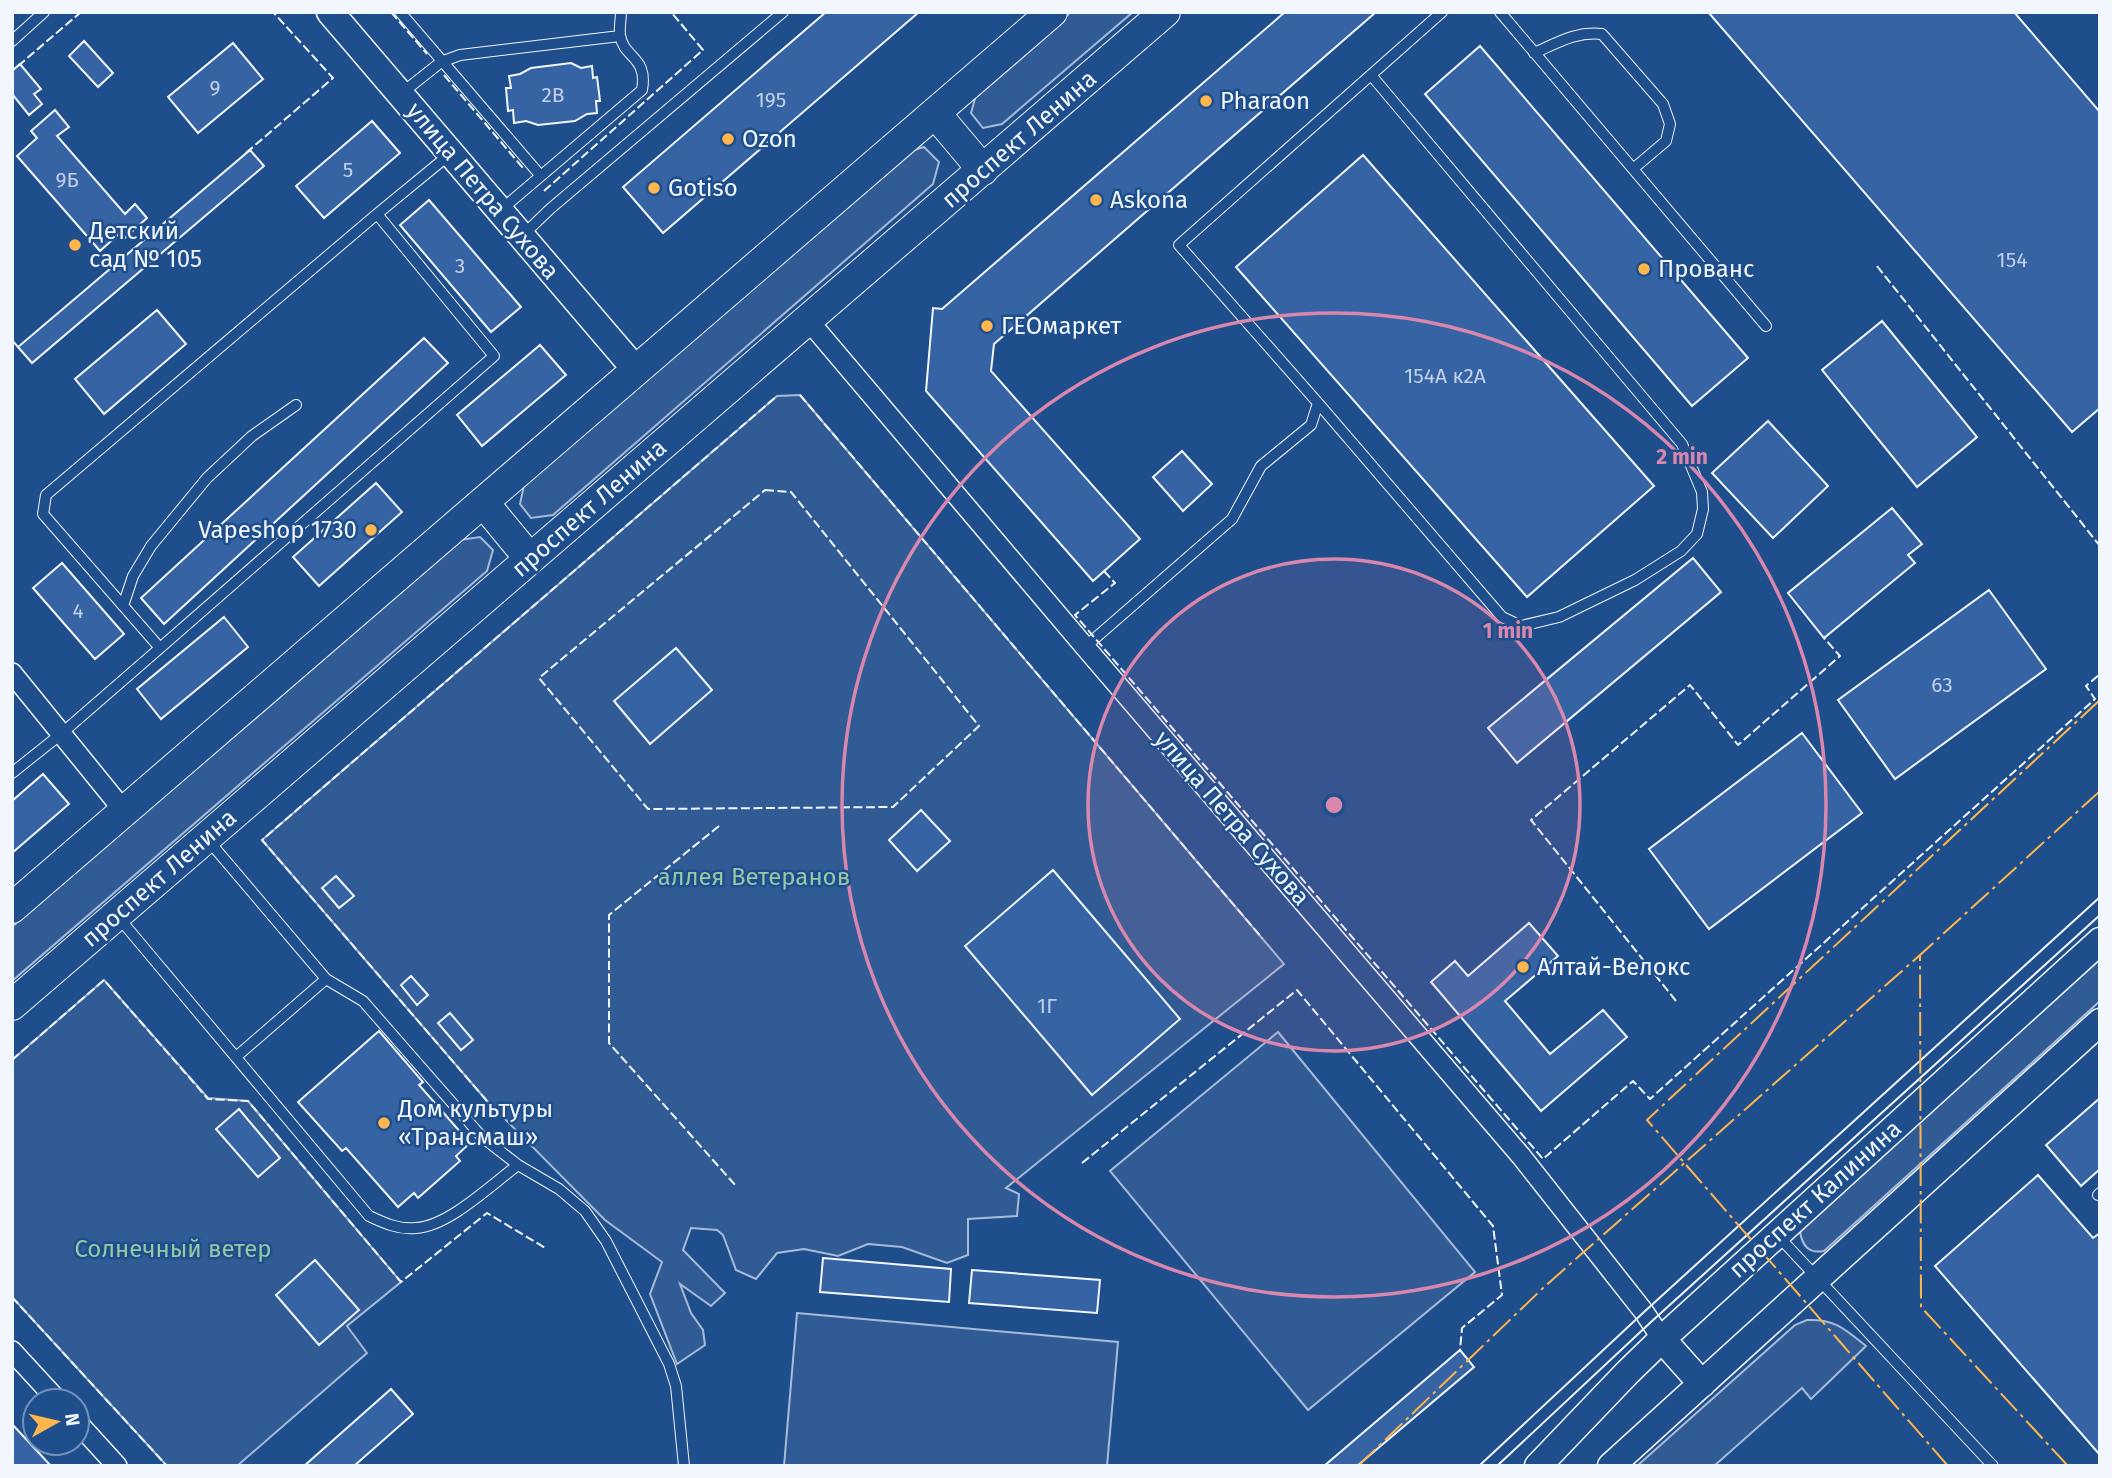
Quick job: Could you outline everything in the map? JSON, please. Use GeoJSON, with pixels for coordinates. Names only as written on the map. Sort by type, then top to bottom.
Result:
{"type":"FeatureCollection","features":[{"type":"Feature","properties":{"kind":"main road","name":"улица Петра Сухова"},"geometry":{"type":"LineString","coordinates":[[330,12],[636,370]]}},
{"type":"Feature","properties":{"kind":"main road"},"geometry":{"type":"LineString","coordinates":[[12,908],[1052,12]]}},
{"type":"Feature","properties":{"kind":"main road","name":"проспект Ленина"},"geometry":{"type":"LineString","coordinates":[[12,1005],[1165,12]]}},
{"type":"Feature","properties":{"kind":"main road"},"geometry":{"type":"LineString","coordinates":[[935,113],[983,170]]}},
{"type":"Feature","properties":{"kind":"main road"},"geometry":{"type":"LineString","coordinates":[[483,502],[530,559]]}},
{"type":"Feature","properties":{"kind":"main road","name":"проспект Калинина"},"geometry":{"type":"LineString","coordinates":[[1538,1466],[1628,1372],[1657,1331],[1776,1234],[2100,941]]}},
{"type":"Feature","properties":{"kind":"main road"},"geometry":{"type":"LineString","coordinates":[[1611,1466],[2100,1022]]}},
{"type":"Feature","properties":{"kind":"main road"},"geometry":{"type":"LineString","coordinates":[[1657,1331],[1702,1384]]}},
{"type":"Feature","properties":{"kind":"street","name":"улица Петра Сухова"},"geometry":{"type":"LineString","coordinates":[[808,320],[1521,1156],[1657,1331]]}},
{"type":"Feature","properties":{"kind":"street"},"geometry":{"type":"LineString","coordinates":[[12,673],[124,811]]}},
{"type":"Feature","properties":{"kind":"street"},"geometry":{"type":"LineString","coordinates":[[15,1358],[44,1387]]}},
{"type":"Feature","properties":{"kind":"street"},"geometry":{"type":"LineString","coordinates":[[91,1437],[117,1466]]}},
{"type":"Feature","properties":{"kind":"lane"},"geometry":{"type":"LineString","coordinates":[[12,41],[44,12]]}},
{"type":"Feature","properties":{"kind":"lane"},"geometry":{"type":"LineString","coordinates":[[400,12],[540,175]]}},
{"type":"Feature","properties":{"kind":"lane"},"geometry":{"type":"LineString","coordinates":[[500,211],[642,90],[644,78],[640,64],[620,36],[621,12]]}},
{"type":"Feature","properties":{"kind":"lane"},"geometry":{"type":"LineString","coordinates":[[521,236],[783,12]]}},
{"type":"Feature","properties":{"kind":"lane"},"geometry":{"type":"LineString","coordinates":[[1371,75],[1682,444],[1702,492],[1703,509],[1697,534],[1681,551],[1635,580],[1559,617],[1521,626],[1502,617],[1180,245],[1371,75],[1442,12]]}},
{"type":"Feature","properties":{"kind":"lane"},"geometry":{"type":"LineString","coordinates":[[1500,12],[1766,326]]}},
{"type":"Feature","properties":{"kind":"lane"},"geometry":{"type":"LineString","coordinates":[[1534,53],[1573,35],[1587,32],[1602,34],[1662,104],[1670,124],[1666,141],[1633,169]]}},
{"type":"Feature","properties":{"kind":"lane"},"geometry":{"type":"LineString","coordinates":[[400,94],[441,62],[460,55],[620,36]]}},
{"type":"Feature","properties":{"kind":"lane"},"geometry":{"type":"LineString","coordinates":[[160,648],[43,514],[46,495],[451,154]]}},
{"type":"Feature","properties":{"kind":"lane"},"geometry":{"type":"LineString","coordinates":[[12,773],[61,734],[494,356],[377,214]]}},
{"type":"Feature","properties":{"kind":"lane"},"geometry":{"type":"LineString","coordinates":[[1085,647],[1232,519],[1261,466],[1311,425],[1318,403]]}},
{"type":"Feature","properties":{"kind":"lane"},"geometry":{"type":"LineString","coordinates":[[123,606],[133,576],[151,546],[207,478],[252,436],[296,405]]}},
{"type":"Feature","properties":{"kind":"lane"},"geometry":{"type":"LineString","coordinates":[[206,838],[327,979],[363,1001],[482,1137],[518,1165],[559,1189],[585,1211],[606,1241],[669,1364],[676,1386],[684,1466]]}},
{"type":"Feature","properties":{"kind":"lane"},"geometry":{"type":"LineString","coordinates":[[116,915],[369,1216],[391,1226],[417,1228],[449,1218],[518,1165]]}},
{"type":"Feature","properties":{"kind":"lane"},"geometry":{"type":"LineString","coordinates":[[236,1057],[327,979]]}},
{"type":"Feature","properties":{"kind":"lane"},"geometry":{"type":"LineString","coordinates":[[1776,1234],[1993,1466]]}},
{"type":"Feature","properties":{"kind":"green space"},"geometry":{"type":"Polygon","coordinates":[[[1071,12],[1133,12],[1002,124],[983,128],[971,113],[976,95],[1071,12]]]}},
{"type":"Feature","properties":{"kind":"green space"},"geometry":{"type":"Polygon","coordinates":[[[924,147],[939,162],[933,184],[553,515],[531,518],[520,504],[524,485],[904,153],[924,147]]]}},
{"type":"Feature","properties":{"kind":"green space","name":"аллея Ветеранов"},"geometry":{"type":"Polygon","coordinates":[[[800,395],[1284,964],[1006,1188],[1019,1194],[1017,1216],[968,1219],[968,1255],[947,1263],[902,1247],[868,1244],[838,1256],[804,1249],[777,1253],[756,1279],[736,1270],[723,1235],[717,1230],[691,1228],[683,1250],[725,1293],[711,1306],[680,1284],[691,1313],[703,1330],[705,1345],[677,1364],[650,1294],[662,1262],[605,1220],[487,1101],[262,840],[777,396],[800,395]]]}},
{"type":"Feature","properties":{"kind":"green space"},"geometry":{"type":"Polygon","coordinates":[[[480,537],[493,550],[487,571],[12,981],[12,927],[460,540],[480,537]]]}},
{"type":"Feature","properties":{"kind":"green space"},"geometry":{"type":"Polygon","coordinates":[[[2100,959],[2100,1001],[1824,1251],[1807,1248],[1800,1231],[1807,1221],[2100,959]]]}},
{"type":"Feature","properties":{"kind":"green space","name":"Солнечный ветер"},"geometry":{"type":"Polygon","coordinates":[[[104,980],[208,1098],[248,1101],[401,1282],[347,1326],[367,1353],[237,1466],[167,1466],[12,1297],[12,1060],[104,980]]]}},
{"type":"Feature","properties":{"kind":"green space"},"geometry":{"type":"Polygon","coordinates":[[[1278,1032],[1475,1272],[1308,1410],[1110,1171],[1278,1032]]]}},
{"type":"Feature","properties":{"kind":"green space"},"geometry":{"type":"Polygon","coordinates":[[[797,1313],[1118,1342],[1107,1466],[784,1466],[797,1313]]]}},
{"type":"Feature","properties":{"kind":"green space"},"geometry":{"type":"Polygon","coordinates":[[[1807,1320],[1825,1321],[1839,1326],[1866,1346],[1811,1399],[1802,1388],[1714,1466],[1637,1466],[1795,1325],[1807,1320]]]}},
{"type":"Feature","properties":{"kind":"building"},"geometry":{"type":"Polygon","coordinates":[[[826,12],[919,12],[663,233],[623,187],[826,12]]]}},
{"type":"Feature","properties":{"kind":"building"},"geometry":{"type":"Polygon","coordinates":[[[1285,12],[1376,12],[994,344],[991,371],[1140,539],[1093,581],[926,391],[933,308],[942,309],[1285,12]]]}},
{"type":"Feature","properties":{"kind":"building"},"geometry":{"type":"Polygon","coordinates":[[[1708,12],[2014,12],[2100,112],[2100,408],[2072,432],[1708,12]]]}},
{"type":"Feature","properties":{"kind":"building"},"geometry":{"type":"Polygon","coordinates":[[[84,41],[113,73],[98,87],[69,56],[84,41]]]}},
{"type":"Feature","properties":{"kind":"building"},"geometry":{"type":"Polygon","coordinates":[[[233,43],[263,79],[198,133],[168,97],[233,43]]]}},
{"type":"Feature","properties":{"kind":"building"},"geometry":{"type":"Polygon","coordinates":[[[1480,46],[1748,358],[1692,406],[1425,94],[1480,46]]]}},
{"type":"Feature","properties":{"kind":"building"},"geometry":{"type":"Polygon","coordinates":[[[571,63],[581,68],[592,66],[593,78],[597,77],[600,101],[596,101],[597,113],[587,114],[575,121],[538,125],[526,121],[514,123],[513,110],[508,111],[506,88],[511,88],[509,76],[531,68],[571,63]]]}},
{"type":"Feature","properties":{"kind":"building"},"geometry":{"type":"Polygon","coordinates":[[[20,64],[41,89],[34,94],[42,104],[29,115],[12,94],[12,71],[20,64]]]}},
{"type":"Feature","properties":{"kind":"building"},"geometry":{"type":"Polygon","coordinates":[[[55,110],[69,127],[57,136],[125,214],[135,204],[147,218],[125,238],[121,232],[100,251],[17,156],[37,138],[31,131],[55,110]]]}},
{"type":"Feature","properties":{"kind":"building"},"geometry":{"type":"Polygon","coordinates":[[[372,121],[400,153],[324,218],[296,186],[372,121]]]}},
{"type":"Feature","properties":{"kind":"building"},"geometry":{"type":"Polygon","coordinates":[[[250,150],[264,166],[32,363],[18,347],[250,150]]]}},
{"type":"Feature","properties":{"kind":"building"},"geometry":{"type":"Polygon","coordinates":[[[1363,155],[1654,486],[1527,597],[1236,267],[1363,155]]]}},
{"type":"Feature","properties":{"kind":"building"},"geometry":{"type":"Polygon","coordinates":[[[429,200],[521,307],[491,332],[400,225],[429,200]]]}},
{"type":"Feature","properties":{"kind":"building"},"geometry":{"type":"Polygon","coordinates":[[[157,310],[186,344],[104,414],[75,379],[157,310]]]}},
{"type":"Feature","properties":{"kind":"building"},"geometry":{"type":"Polygon","coordinates":[[[1882,321],[1977,437],[1917,487],[1822,370],[1882,321]]]}},
{"type":"Feature","properties":{"kind":"building"},"geometry":{"type":"Polygon","coordinates":[[[424,338],[448,363],[164,624],[141,598],[424,338]]]}},
{"type":"Feature","properties":{"kind":"building"},"geometry":{"type":"Polygon","coordinates":[[[540,345],[566,375],[482,446],[457,415],[540,345]]]}},
{"type":"Feature","properties":{"kind":"building"},"geometry":{"type":"Polygon","coordinates":[[[1768,421],[1828,486],[1773,538],[1712,473],[1768,421]]]}},
{"type":"Feature","properties":{"kind":"building"},"geometry":{"type":"Polygon","coordinates":[[[1182,451],[1212,484],[1183,511],[1153,477],[1182,451]]]}},
{"type":"Feature","properties":{"kind":"building"},"geometry":{"type":"Polygon","coordinates":[[[376,483],[402,512],[319,586],[293,557],[376,483]]]}},
{"type":"Feature","properties":{"kind":"building"},"geometry":{"type":"Polygon","coordinates":[[[1892,508],[1922,544],[1908,555],[1915,563],[1824,638],[1788,593],[1892,508]]]}},
{"type":"Feature","properties":{"kind":"building"},"geometry":{"type":"Polygon","coordinates":[[[1693,558],[1721,592],[1517,763],[1488,728],[1693,558]]]}},
{"type":"Feature","properties":{"kind":"building"},"geometry":{"type":"Polygon","coordinates":[[[62,563],[124,634],[95,659],[33,588],[62,563]]]}},
{"type":"Feature","properties":{"kind":"building"},"geometry":{"type":"Polygon","coordinates":[[[1989,590],[2046,669],[1895,779],[1838,700],[1989,590]]]}},
{"type":"Feature","properties":{"kind":"building"},"geometry":{"type":"Polygon","coordinates":[[[224,617],[248,647],[161,719],[137,689],[224,617]]]}},
{"type":"Feature","properties":{"kind":"building"},"geometry":{"type":"Polygon","coordinates":[[[676,648],[712,690],[650,744],[614,701],[676,648]]]}},
{"type":"Feature","properties":{"kind":"building"},"geometry":{"type":"Polygon","coordinates":[[[1802,733],[1862,813],[1709,929],[1649,849],[1802,733]]]}},
{"type":"Feature","properties":{"kind":"building"},"geometry":{"type":"Polygon","coordinates":[[[43,774],[69,804],[12,853],[12,801],[43,774]]]}},
{"type":"Feature","properties":{"kind":"building"},"geometry":{"type":"Polygon","coordinates":[[[921,810],[950,841],[917,871],[889,840],[921,810]]]}},
{"type":"Feature","properties":{"kind":"building"},"geometry":{"type":"Polygon","coordinates":[[[1053,870],[1180,1019],[1092,1095],[965,946],[1053,870]]]}},
{"type":"Feature","properties":{"kind":"building"},"geometry":{"type":"Polygon","coordinates":[[[336,876],[354,896],[339,908],[322,888],[336,876]]]}},
{"type":"Feature","properties":{"kind":"building"},"geometry":{"type":"Polygon","coordinates":[[[1529,923],[1558,956],[1505,1001],[1550,1054],[1603,1010],[1627,1037],[1541,1111],[1431,982],[1455,961],[1468,976],[1529,923]]]}},
{"type":"Feature","properties":{"kind":"building"},"geometry":{"type":"Polygon","coordinates":[[[411,976],[428,995],[417,1005],[401,985],[411,976]]]}},
{"type":"Feature","properties":{"kind":"building"},"geometry":{"type":"Polygon","coordinates":[[[450,1013],[473,1040],[461,1050],[438,1023],[450,1013]]]}},
{"type":"Feature","properties":{"kind":"building","name":"Дом культуры «Трансмаш»"},"geometry":{"type":"Polygon","coordinates":[[[379,1031],[423,1082],[419,1085],[470,1143],[456,1156],[460,1161],[418,1198],[414,1193],[398,1207],[346,1148],[342,1151],[298,1102],[379,1031]]]}},
{"type":"Feature","properties":{"kind":"building"},"geometry":{"type":"Polygon","coordinates":[[[2100,1098],[2100,1169],[2081,1186],[2046,1145],[2100,1098]]]}},
{"type":"Feature","properties":{"kind":"building"},"geometry":{"type":"Polygon","coordinates":[[[239,1109],[280,1158],[258,1177],[216,1129],[239,1109]]]}},
{"type":"Feature","properties":{"kind":"building"},"geometry":{"type":"Polygon","coordinates":[[[2038,1175],[2093,1238],[2100,1233],[2100,1455],[1935,1266],[2038,1175]]]}},
{"type":"Feature","properties":{"kind":"building"},"geometry":{"type":"Polygon","coordinates":[[[823,1258],[951,1269],[949,1302],[820,1292],[823,1258]]]}},
{"type":"Feature","properties":{"kind":"building"},"geometry":{"type":"Polygon","coordinates":[[[315,1260],[359,1310],[319,1345],[276,1295],[315,1260]]]}},
{"type":"Feature","properties":{"kind":"building"},"geometry":{"type":"Polygon","coordinates":[[[972,1270],[1100,1280],[1097,1313],[969,1303],[972,1270]]]}},
{"type":"Feature","properties":{"kind":"building"},"geometry":{"type":"Polygon","coordinates":[[[1460,1350],[1474,1367],[1357,1466],[1324,1466],[1460,1350]]]}},
{"type":"Feature","properties":{"kind":"building"},"geometry":{"type":"Polygon","coordinates":[[[391,1389],[413,1414],[354,1466],[304,1466],[391,1389]]]}},
{"type":"Feature","properties":{"kind":"building"},"geometry":{"type":"Polygon","coordinates":[[[12,1424],[21,1434],[21,1457],[43,1457],[51,1466],[12,1466],[12,1424]]]}},
{"type":"Feature","properties":{"kind":"tram line"},"geometry":{"type":"LineString","coordinates":[[1479,1466],[2100,897]]}},
{"type":"Feature","properties":{"kind":"tram line"},"geometry":{"type":"LineString","coordinates":[[1497,1466],[1651,1322],[2100,915]]}},
{"type":"Feature","properties":{"kind":"fence"},"geometry":{"type":"LineString","coordinates":[[18,66],[81,12]]}},
{"type":"Feature","properties":{"kind":"fence"},"geometry":{"type":"LineString","coordinates":[[246,153],[333,78],[273,12]]}},
{"type":"Feature","properties":{"kind":"fence"},"geometry":{"type":"LineString","coordinates":[[391,12],[427,54]]}},
{"type":"Feature","properties":{"kind":"fence"},"geometry":{"type":"LineString","coordinates":[[544,191],[703,50],[671,12]]}},
{"type":"Feature","properties":{"kind":"fence"},"geometry":{"type":"LineString","coordinates":[[444,75],[523,168]]}},
{"type":"Feature","properties":{"kind":"fence"},"geometry":{"type":"LineString","coordinates":[[1877,266],[2100,546]]}},
{"type":"Feature","properties":{"kind":"fence"},"geometry":{"type":"LineString","coordinates":[[12,340],[19,346]]}},
{"type":"Feature","properties":{"kind":"fence"},"geometry":{"type":"LineString","coordinates":[[800,395],[1262,938]]}},
{"type":"Feature","properties":{"kind":"fence"},"geometry":{"type":"LineString","coordinates":[[487,1101],[262,840],[777,396]]}},
{"type":"Feature","properties":{"kind":"fence"},"geometry":{"type":"LineString","coordinates":[[765,490],[791,492],[979,726],[893,807],[648,809],[539,678],[765,490]]}},
{"type":"Feature","properties":{"kind":"fence"},"geometry":{"type":"LineString","coordinates":[[1104,571],[1115,583],[1075,615],[1543,1159],[1633,1081],[1650,1099],[2095,699],[2086,686],[2100,674]]}},
{"type":"Feature","properties":{"kind":"fence"},"geometry":{"type":"LineString","coordinates":[[1676,1001],[1531,820],[1690,685],[1738,745],[1840,656],[1824,638]]}},
{"type":"Feature","properties":{"kind":"fence"},"geometry":{"type":"LineString","coordinates":[[719,826],[609,915],[609,1043],[736,1186]]}},
{"type":"Feature","properties":{"kind":"fence"},"geometry":{"type":"LineString","coordinates":[[12,1060],[104,980],[208,1099],[248,1101],[401,1282],[487,1213],[547,1249]]}},
{"type":"Feature","properties":{"kind":"fence"},"geometry":{"type":"LineString","coordinates":[[1082,1163],[1297,990],[1493,1226],[1502,1295],[1462,1328],[1460,1350]]}},
{"type":"Feature","properties":{"kind":"fence"},"geometry":{"type":"LineString","coordinates":[[12,1297],[167,1466]]}},
{"type":"Feature","properties":{"kind":"power"},"geometry":{"type":"LineString","coordinates":[[1948,1466],[1647,1120],[2100,700]]}},
{"type":"Feature","properties":{"kind":"power"},"geometry":{"type":"LineString","coordinates":[[2068,1466],[1921,1307],[1920,955],[2100,791]]}},
{"type":"Feature","properties":{"kind":"power"},"geometry":{"type":"LineString","coordinates":[[1358,1466],[1543,1288],[1920,955]]}},
{"type":"Feature","properties":{"kind":"place","name":"Pharaon"},"geometry":{"type":"Point","coordinates":[1206,101]}},
{"type":"Feature","properties":{"kind":"place","name":"Ozon"},"geometry":{"type":"Point","coordinates":[728,139]}},
{"type":"Feature","properties":{"kind":"place","name":"Gotiso"},"geometry":{"type":"Point","coordinates":[654,188]}},
{"type":"Feature","properties":{"kind":"place","name":"Askona"},"geometry":{"type":"Point","coordinates":[1096,200]}},
{"type":"Feature","properties":{"kind":"place","name":"Детский сад № 105"},"geometry":{"type":"Point","coordinates":[75,245]}},
{"type":"Feature","properties":{"kind":"place","name":"Прованс"},"geometry":{"type":"Point","coordinates":[1644,269]}},
{"type":"Feature","properties":{"kind":"place","name":"ГЕОмаркет"},"geometry":{"type":"Point","coordinates":[987,326]}},
{"type":"Feature","properties":{"kind":"place","name":"Vapeshop 1730"},"geometry":{"type":"Point","coordinates":[371,530]}},
{"type":"Feature","properties":{"kind":"place","name":"Алтай-Велокс"},"geometry":{"type":"Point","coordinates":[1523,967]}},
{"type":"Feature","properties":{"kind":"place","name":"Дом культуры «Трансмаш»"},"geometry":{"type":"Point","coordinates":[384,1123]}}]}
